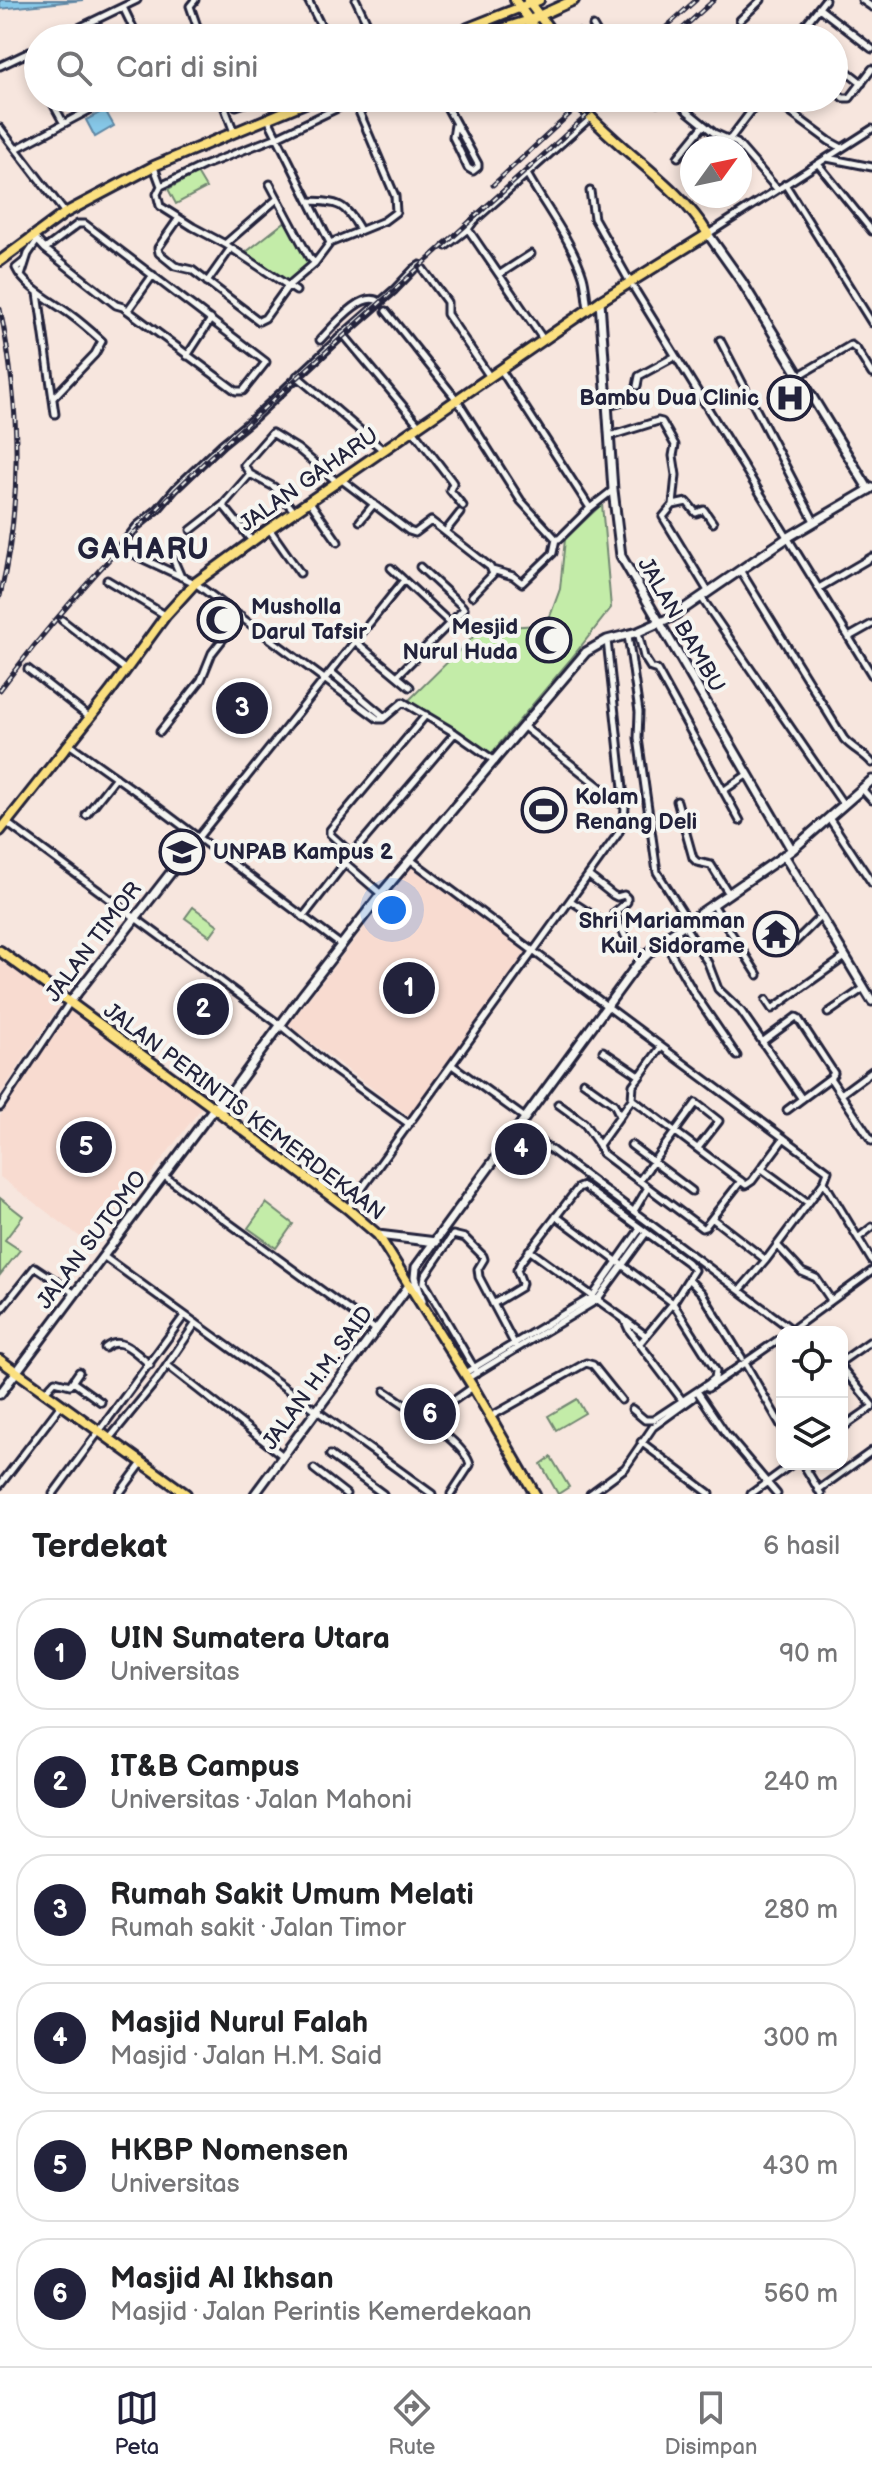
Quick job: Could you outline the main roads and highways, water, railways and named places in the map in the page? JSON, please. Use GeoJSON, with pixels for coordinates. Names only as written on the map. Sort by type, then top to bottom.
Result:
{"type":"FeatureCollection","features":[{"type":"Feature","properties":{"kind":"main road"},"geometry":{"type":"LineString","coordinates":[[518,24],[571,1]]}},
{"type":"Feature","properties":{"kind":"main road"},"geometry":{"type":"LineString","coordinates":[[548,24],[571,1]]}},
{"type":"Feature","properties":{"kind":"main road"},"geometry":{"type":"LineString","coordinates":[[527,2],[546,24]]}},
{"type":"Feature","properties":{"kind":"main road"},"geometry":{"type":"LineString","coordinates":[[527,2],[533,24]]}},
{"type":"Feature","properties":{"kind":"main road"},"geometry":{"type":"LineString","coordinates":[[477,24],[527,2]]}},
{"type":"Feature","properties":{"kind":"main road"},"geometry":{"type":"LineString","coordinates":[[0,261],[65,213],[154,166],[284,112]]}},
{"type":"Feature","properties":{"kind":"main road","name":"JALAN GAHARU"},"geometry":{"type":"LineString","coordinates":[[0,831],[166,615],[195,583],[294,511],[593,306],[708,234],[697,215],[586,112]]}},
{"type":"Feature","properties":{"kind":"main road","name":"JALAN PERINTIS KEMERDEKAAN"},"geometry":{"type":"LineString","coordinates":[[0,951],[72,999],[378,1235],[535,1494]]}},
{"type":"Feature","properties":{"kind":"main road"},"geometry":{"type":"LineString","coordinates":[[0,1360],[98,1431],[112,1435],[186,1494]]}},
{"type":"Feature","properties":{"kind":"water"},"geometry":{"type":"Polygon","coordinates":[[[0,0],[83,0],[0,9],[0,0]]]}},
{"type":"Feature","properties":{"kind":"water"},"geometry":{"type":"Polygon","coordinates":[[[106,112],[114,126],[95,137],[86,120],[106,112]]]}},
{"type":"Feature","properties":{"kind":"water"},"geometry":{"type":"Polygon","coordinates":[[[544,803],[561,817],[547,835],[536,826],[543,817],[537,812],[544,803]]]}},
{"type":"Feature","properties":{"kind":"railway"},"geometry":{"type":"LineString","coordinates":[[669,24],[696,0]]}},
{"type":"Feature","properties":{"kind":"railway"},"geometry":{"type":"LineString","coordinates":[[687,24],[714,0]]}},
{"type":"Feature","properties":{"kind":"railway"},"geometry":{"type":"LineString","coordinates":[[493,185],[572,112]]}},
{"type":"Feature","properties":{"kind":"railway"},"geometry":{"type":"LineString","coordinates":[[0,690],[73,599],[180,486],[591,112]]}},
{"type":"Feature","properties":{"kind":"railway"},"geometry":{"type":"LineString","coordinates":[[0,309],[12,381],[16,452],[13,524],[0,596]]}},
{"type":"Feature","properties":{"kind":"place","name":"Bambu Dua Clinic"},"geometry":{"type":"Point","coordinates":[790,398]}},
{"type":"Feature","properties":{"kind":"place","name":"Musholla Darul Tafsir"},"geometry":{"type":"Point","coordinates":[220,620]}},
{"type":"Feature","properties":{"kind":"place","name":"Mesjid Nurul Huda"},"geometry":{"type":"Point","coordinates":[549,640]}},
{"type":"Feature","properties":{"kind":"place","name":"Rumah Sakit Umum Melati"},"geometry":{"type":"Point","coordinates":[242,708]}},
{"type":"Feature","properties":{"kind":"place","name":"Kolam Renang Deli"},"geometry":{"type":"Point","coordinates":[544,810]}},
{"type":"Feature","properties":{"kind":"place","name":"UNPAB Kampus 2"},"geometry":{"type":"Point","coordinates":[182,852]}},
{"type":"Feature","properties":{"kind":"place","name":"Shri Mariamman Kuil, Sidorame"},"geometry":{"type":"Point","coordinates":[776,934]}},
{"type":"Feature","properties":{"kind":"place","name":"UIN Sumatera Utara"},"geometry":{"type":"Point","coordinates":[409,988]}},
{"type":"Feature","properties":{"kind":"place","name":"IT&B Campus"},"geometry":{"type":"Point","coordinates":[203,1009]}},
{"type":"Feature","properties":{"kind":"place","name":"HKBP Nomensen"},"geometry":{"type":"Point","coordinates":[86,1147]}},
{"type":"Feature","properties":{"kind":"place","name":"Masjid Nurul Falah"},"geometry":{"type":"Point","coordinates":[521,1149]}},
{"type":"Feature","properties":{"kind":"place","name":"Masjid Al Ikhsan"},"geometry":{"type":"Point","coordinates":[430,1414]}},
{"type":"Feature","properties":{"kind":"district","name":"GAHARU"},"geometry":{"type":"Point","coordinates":[144,550]}}]}
